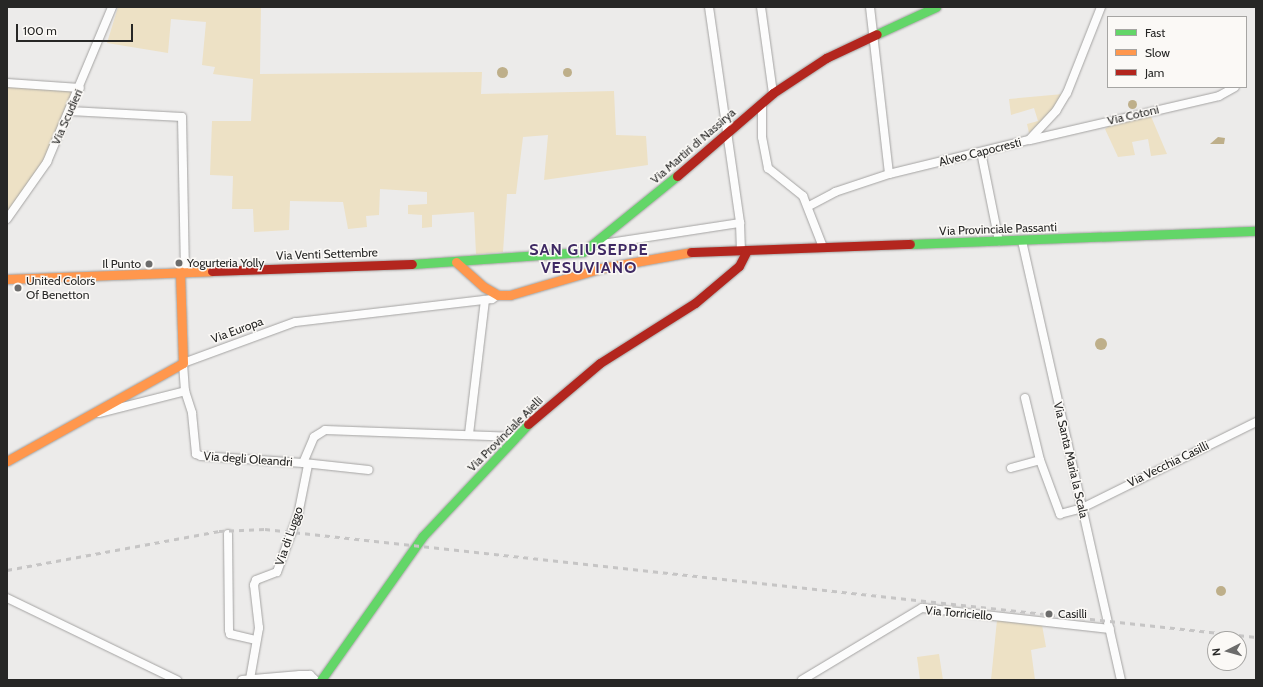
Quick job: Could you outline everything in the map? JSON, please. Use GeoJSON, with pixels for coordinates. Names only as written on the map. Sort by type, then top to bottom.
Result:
{"type":"FeatureCollection","features":[{"type":"Feature","properties":{"kind":"main road","name":"Via Martiri di Nassirya"},"geometry":{"type":"LineString","coordinates":[[456,262],[583,252],[596,245],[773,93],[815,64],[936,7]]}},
{"type":"Feature","properties":{"kind":"main road","name":"Via Provinciale Passanti"},"geometry":{"type":"LineString","coordinates":[[498,294],[534,289],[602,268],[658,256],[744,250],[1022,241],[1256,231]]}},
{"type":"Feature","properties":{"kind":"main road","name":"Via Provinciale Aielli"},"geometry":{"type":"LineString","coordinates":[[322,680],[423,536],[516,437],[600,363],[695,303],[739,266],[744,250]]}},
{"type":"Feature","properties":{"kind":"main road","name":"Via Venti Settembre"},"geometry":{"type":"LineString","coordinates":[[7,279],[182,271],[456,262]]}},
{"type":"Feature","properties":{"kind":"main road"},"geometry":{"type":"LineString","coordinates":[[456,262],[472,278],[498,294]]}},
{"type":"Feature","properties":{"kind":"main road"},"geometry":{"type":"LineString","coordinates":[[182,271],[183,363]]}},
{"type":"Feature","properties":{"kind":"main road","name":"Via Europa"},"geometry":{"type":"LineString","coordinates":[[7,461],[183,363]]}},
{"type":"Feature","properties":{"kind":"street","name":"Via Scudieri"},"geometry":{"type":"LineString","coordinates":[[7,219],[47,162],[80,88],[112,7]]}},
{"type":"Feature","properties":{"kind":"street"},"geometry":{"type":"LineString","coordinates":[[709,7],[744,250]]}},
{"type":"Feature","properties":{"kind":"street"},"geometry":{"type":"LineString","coordinates":[[761,7],[773,93]]}},
{"type":"Feature","properties":{"kind":"street"},"geometry":{"type":"LineString","coordinates":[[870,7],[871,38],[889,174]]}},
{"type":"Feature","properties":{"kind":"street","name":"Alveo Capocresti"},"geometry":{"type":"LineString","coordinates":[[809,206],[835,192],[889,174],[1029,140],[1056,111],[1067,93],[1102,7]]}},
{"type":"Feature","properties":{"kind":"street"},"geometry":{"type":"LineString","coordinates":[[7,83],[80,88]]}},
{"type":"Feature","properties":{"kind":"street","name":"Via Cotoni"},"geometry":{"type":"LineString","coordinates":[[1029,140],[1219,96],[1234,88]]}},
{"type":"Feature","properties":{"kind":"street"},"geometry":{"type":"LineString","coordinates":[[762,104],[762,137],[768,168],[798,190],[809,206],[823,247]]}},
{"type":"Feature","properties":{"kind":"street"},"geometry":{"type":"LineString","coordinates":[[70,111],[182,117],[182,271]]}},
{"type":"Feature","properties":{"kind":"street"},"geometry":{"type":"LineString","coordinates":[[981,152],[999,241]]}},
{"type":"Feature","properties":{"kind":"street"},"geometry":{"type":"LineString","coordinates":[[596,245],[740,223]]}},
{"type":"Feature","properties":{"kind":"street","name":"Via Santa Maria la Scala"},"geometry":{"type":"LineString","coordinates":[[1022,241],[1121,680]]}},
{"type":"Feature","properties":{"kind":"street","name":"Via Europa"},"geometry":{"type":"LineString","coordinates":[[183,363],[295,322],[485,300],[498,294]]}},
{"type":"Feature","properties":{"kind":"street"},"geometry":{"type":"LineString","coordinates":[[469,434],[485,300]]}},
{"type":"Feature","properties":{"kind":"street","name":"Via degli Oleandri"},"geometry":{"type":"LineString","coordinates":[[183,363],[185,391],[192,413],[196,454],[306,464],[314,436],[325,430],[469,434],[516,437]]}},
{"type":"Feature","properties":{"kind":"street"},"geometry":{"type":"LineString","coordinates":[[86,416],[185,391]]}},
{"type":"Feature","properties":{"kind":"street","name":"Via Vecchia Casilli"},"geometry":{"type":"LineString","coordinates":[[1025,398],[1040,460],[1056,510],[1064,514],[1082,508],[1256,422]]}},
{"type":"Feature","properties":{"kind":"street"},"geometry":{"type":"LineString","coordinates":[[1012,468],[1040,460]]}},
{"type":"Feature","properties":{"kind":"street"},"geometry":{"type":"LineString","coordinates":[[306,464],[369,470]]}},
{"type":"Feature","properties":{"kind":"street","name":"Via di Luggo"},"geometry":{"type":"LineString","coordinates":[[306,464],[298,515],[277,572],[256,580],[254,585],[259,628],[246,680],[300,675],[310,675],[315,680]]}},
{"type":"Feature","properties":{"kind":"street"},"geometry":{"type":"LineString","coordinates":[[228,534],[230,634],[256,640]]}},
{"type":"Feature","properties":{"kind":"street"},"geometry":{"type":"LineString","coordinates":[[7,598],[177,680]]}},
{"type":"Feature","properties":{"kind":"street","name":"Via Torriciello"},"geometry":{"type":"LineString","coordinates":[[802,680],[922,608],[1110,629]]}},
{"type":"Feature","properties":{"kind":"shaded area"},"geometry":{"type":"Polygon","coordinates":[[[118,7],[261,7],[260,74],[482,72],[481,94],[614,91],[616,135],[646,136],[648,165],[544,180],[548,135],[523,137],[516,194],[507,194],[503,252],[476,254],[474,212],[432,215],[432,227],[422,228],[422,215],[408,214],[408,205],[427,204],[427,192],[380,189],[379,215],[366,216],[367,227],[348,229],[343,202],[290,201],[289,230],[254,232],[253,209],[232,209],[233,176],[210,175],[212,121],[251,121],[253,79],[213,74],[215,67],[202,65],[206,22],[171,19],[168,53],[107,43],[118,7]]]}},
{"type":"Feature","properties":{"kind":"shaded area"},"geometry":{"type":"Polygon","coordinates":[[[500,67],[504,67],[506,68],[506,76],[500,77],[497,74],[497,70],[500,67]]]}},
{"type":"Feature","properties":{"kind":"shaded area"},"geometry":{"type":"Polygon","coordinates":[[[565,68],[569,68],[571,72],[569,76],[565,76],[563,74],[563,70],[565,68]]]}},
{"type":"Feature","properties":{"kind":"shaded area"},"geometry":{"type":"Polygon","coordinates":[[[7,86],[75,90],[44,161],[7,214],[7,86]]]}},
{"type":"Feature","properties":{"kind":"shaded area"},"geometry":{"type":"Polygon","coordinates":[[[1063,94],[1052,110],[1029,133],[1027,124],[1038,121],[1034,108],[1011,115],[1009,99],[1063,94]]]}},
{"type":"Feature","properties":{"kind":"shaded area"},"geometry":{"type":"Polygon","coordinates":[[[1132,99],[1137,104],[1132,109],[1127,104],[1132,99]]]}},
{"type":"Feature","properties":{"kind":"shaded area"},"geometry":{"type":"Polygon","coordinates":[[[1150,114],[1167,154],[1151,156],[1148,139],[1132,142],[1135,155],[1118,157],[1105,129],[1112,124],[1150,114]]]}},
{"type":"Feature","properties":{"kind":"shaded area"},"geometry":{"type":"Polygon","coordinates":[[[1218,137],[1225,138],[1224,144],[1210,144],[1218,137]]]}},
{"type":"Feature","properties":{"kind":"shaded area"},"geometry":{"type":"Polygon","coordinates":[[[1099,338],[1103,338],[1107,344],[1103,350],[1099,350],[1095,346],[1095,342],[1099,338]]]}},
{"type":"Feature","properties":{"kind":"shaded area"},"geometry":{"type":"Polygon","coordinates":[[[1219,586],[1223,586],[1225,587],[1225,595],[1219,596],[1216,593],[1216,589],[1219,586]]]}},
{"type":"Feature","properties":{"kind":"shaded area"},"geometry":{"type":"Polygon","coordinates":[[[997,620],[1042,625],[1046,647],[1031,650],[1035,680],[991,680],[997,620]]]}},
{"type":"Feature","properties":{"kind":"shaded area"},"geometry":{"type":"Polygon","coordinates":[[[939,654],[943,680],[920,680],[917,657],[939,654]]]}},
{"type":"Feature","properties":{"kind":"railway"},"geometry":{"type":"LineString","coordinates":[[7,570],[219,531],[265,529],[1256,637]]}},
{"type":"Feature","properties":{"kind":"traffic: fast"},"geometry":{"type":"LineString","coordinates":[[877,34],[936,7]]}},
{"type":"Feature","properties":{"kind":"traffic: fast"},"geometry":{"type":"LineString","coordinates":[[412,264],[583,252],[677,176]]}},
{"type":"Feature","properties":{"kind":"traffic: fast"},"geometry":{"type":"LineString","coordinates":[[910,244],[1256,231]]}},
{"type":"Feature","properties":{"kind":"traffic: fast"},"geometry":{"type":"LineString","coordinates":[[321,680],[423,536],[528,424]]}},
{"type":"Feature","properties":{"kind":"traffic: slow"},"geometry":{"type":"LineString","coordinates":[[456,262],[484,287],[498,295],[510,295],[602,268],[691,252]]}},
{"type":"Feature","properties":{"kind":"traffic: slow"},"geometry":{"type":"LineString","coordinates":[[7,461],[183,363],[180,271]]}},
{"type":"Feature","properties":{"kind":"traffic: slow"},"geometry":{"type":"LineString","coordinates":[[7,279],[212,271]]}},
{"type":"Feature","properties":{"kind":"traffic: jam"},"geometry":{"type":"LineString","coordinates":[[677,176],[773,93],[826,58],[877,34]]}},
{"type":"Feature","properties":{"kind":"traffic: jam"},"geometry":{"type":"LineString","coordinates":[[691,252],[910,244]]}},
{"type":"Feature","properties":{"kind":"traffic: jam"},"geometry":{"type":"LineString","coordinates":[[528,424],[600,363],[695,303],[739,266],[747,250]]}},
{"type":"Feature","properties":{"kind":"traffic: jam"},"geometry":{"type":"LineString","coordinates":[[212,271],[412,264]]}},
{"type":"Feature","properties":{"kind":"place","name":"Yogurteria Yolly"},"geometry":{"type":"Point","coordinates":[179,263]}},
{"type":"Feature","properties":{"kind":"place","name":"Il Punto"},"geometry":{"type":"Point","coordinates":[149,264]}},
{"type":"Feature","properties":{"kind":"place","name":"United Colors Of Benetton"},"geometry":{"type":"Point","coordinates":[18,288]}},
{"type":"Feature","properties":{"kind":"place","name":"Casilli"},"geometry":{"type":"Point","coordinates":[1049,614]}},
{"type":"Feature","properties":{"kind":"district","name":"SAN GIUSEPPE VESUVIANO"},"geometry":{"type":"Point","coordinates":[589,259]}}]}
